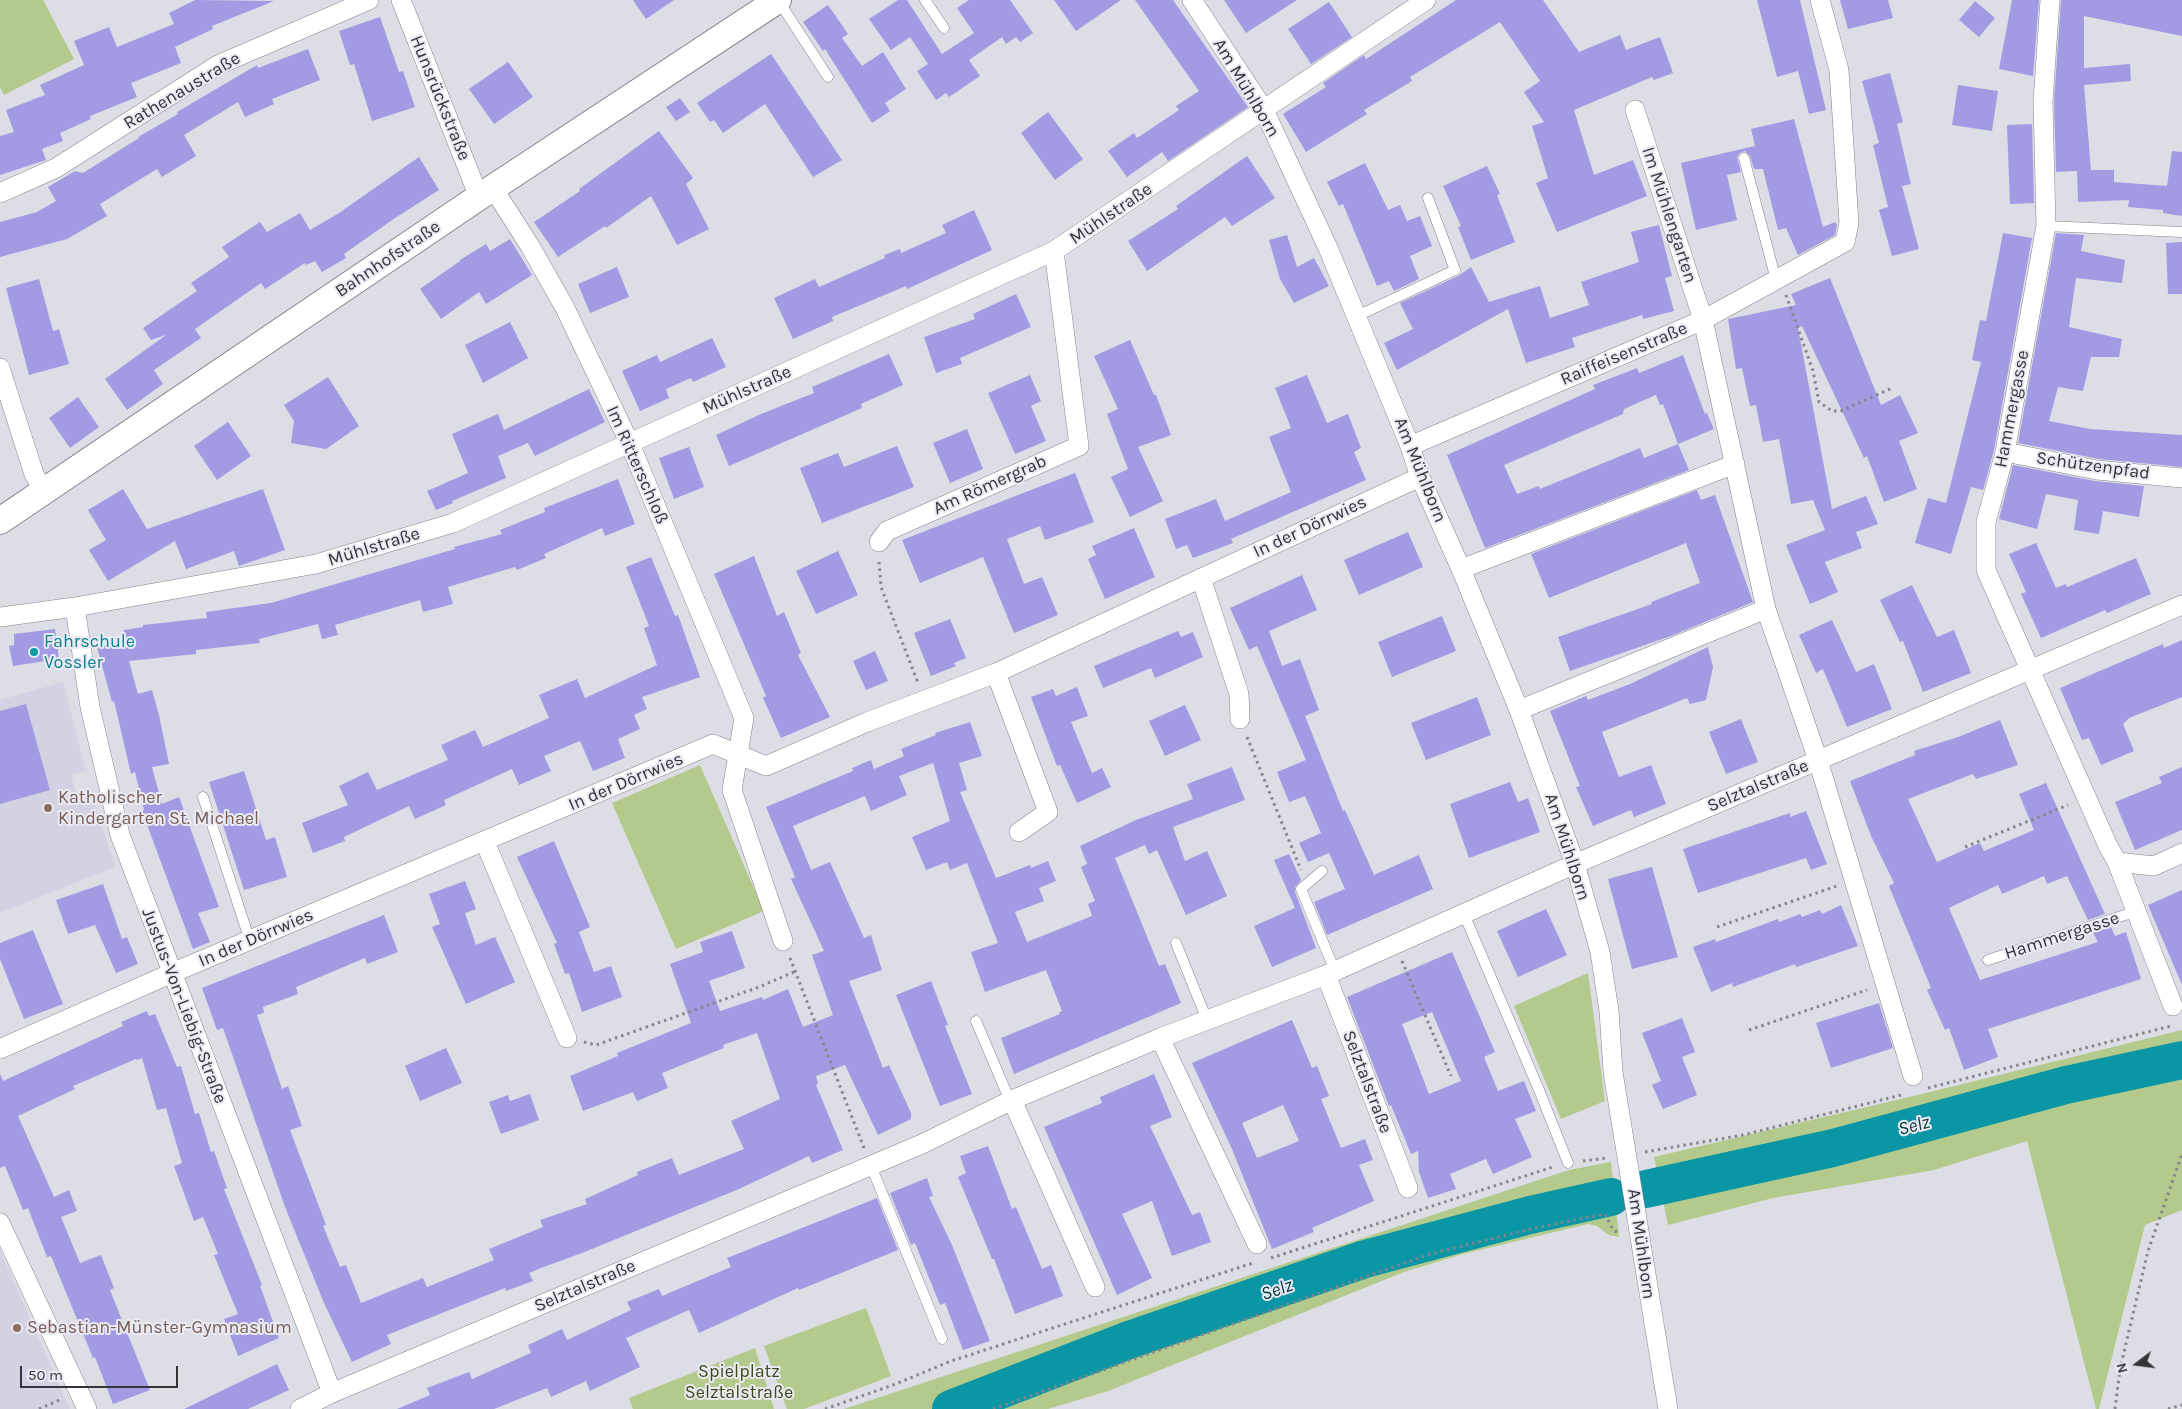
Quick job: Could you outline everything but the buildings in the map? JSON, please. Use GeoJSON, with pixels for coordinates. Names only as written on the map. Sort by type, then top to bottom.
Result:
{"type":"FeatureCollection","features":[{"type":"Feature","properties":{"kind":"street","name":"Rathenaustraße"},"geometry":{"type":"LineString","coordinates":[[0,193],[56,168],[218,65],[370,0]]}},
{"type":"Feature","properties":{"kind":"street","name":"Hunsrückstraße"},"geometry":{"type":"LineString","coordinates":[[401,0],[486,192]]}},
{"type":"Feature","properties":{"kind":"street","name":"Bahnhofstraße"},"geometry":{"type":"LineString","coordinates":[[0,521],[486,192],[778,0]]}},
{"type":"Feature","properties":{"kind":"street","name":"Am Mühlborn"},"geometry":{"type":"LineString","coordinates":[[1192,0],[1264,110],[1357,316],[1410,446],[1420,476],[1461,569],[1519,710],[1575,864],[1600,952],[1609,1012],[1613,1072],[1668,1409]]}},
{"type":"Feature","properties":{"kind":"street","name":"Mühlstraße"},"geometry":{"type":"LineString","coordinates":[[0,617],[75,607],[325,561],[453,523],[1054,251],[1426,0]]}},
{"type":"Feature","properties":{"kind":"street"},"geometry":{"type":"LineString","coordinates":[[1703,320],[1845,242],[1849,223],[1838,70],[1820,0]]}},
{"type":"Feature","properties":{"kind":"street","name":"Hammergasse"},"geometry":{"type":"LineString","coordinates":[[2050,0],[2043,101],[2046,226],[2004,452],[1986,522],[1986,570],[2086,797],[2117,862],[2173,1006]]}},
{"type":"Feature","properties":{"kind":"street","name":"Im Mühlengarten"},"geometry":{"type":"LineString","coordinates":[[1635,110],[1703,320]]}},
{"type":"Feature","properties":{"kind":"street","name":"Im Ritterschloß"},"geometry":{"type":"LineString","coordinates":[[486,192],[530,246],[565,308],[630,444],[744,718],[739,755]]}},
{"type":"Feature","properties":{"kind":"street","name":"Am Römergrab"},"geometry":{"type":"LineString","coordinates":[[879,542],[887,531],[1079,446],[1054,251]]}},
{"type":"Feature","properties":{"kind":"street","name":"Raiffeisenstraße"},"geometry":{"type":"LineString","coordinates":[[1410,446],[1703,320],[1766,609],[1818,760],[1916,1085]]}},
{"type":"Feature","properties":{"kind":"street"},"geometry":{"type":"LineString","coordinates":[[0,368],[34,474],[44,490]]}},
{"type":"Feature","properties":{"kind":"street","name":"Schützenpfad"},"geometry":{"type":"LineString","coordinates":[[2004,452],[2097,470],[2182,478]]}},
{"type":"Feature","properties":{"kind":"street"},"geometry":{"type":"LineString","coordinates":[[1461,569],[1735,464]]}},
{"type":"Feature","properties":{"kind":"street","name":"In der Dörrwies"},"geometry":{"type":"LineString","coordinates":[[0,1049],[713,744],[766,766],[925,700],[996,674],[1420,476]]}},
{"type":"Feature","properties":{"kind":"street"},"geometry":{"type":"LineString","coordinates":[[1201,578],[1240,694],[1240,719]]}},
{"type":"Feature","properties":{"kind":"street","name":"Selztalstraße"},"geometry":{"type":"LineString","coordinates":[[300,1409],[332,1393],[922,1144],[1011,1101],[1160,1038],[1331,973],[1575,864],[2182,605]]}},
{"type":"Feature","properties":{"kind":"street","name":"Justus-Von-Liebig-Straße"},"geometry":{"type":"LineString","coordinates":[[75,607],[90,708],[120,834],[332,1393]]}},
{"type":"Feature","properties":{"kind":"street"},"geometry":{"type":"LineString","coordinates":[[1519,710],[1766,609]]}},
{"type":"Feature","properties":{"kind":"street"},"geometry":{"type":"LineString","coordinates":[[996,674],[1048,812],[1019,832]]}},
{"type":"Feature","properties":{"kind":"street"},"geometry":{"type":"LineString","coordinates":[[739,755],[732,790],[783,941]]}},
{"type":"Feature","properties":{"kind":"street"},"geometry":{"type":"LineString","coordinates":[[485,842],[567,1038]]}},
{"type":"Feature","properties":{"kind":"street"},"geometry":{"type":"LineString","coordinates":[[2117,862],[2154,866],[2182,853]]}},
{"type":"Feature","properties":{"kind":"street","name":"Selztalstraße"},"geometry":{"type":"LineString","coordinates":[[1331,973],[1408,1188]]}},
{"type":"Feature","properties":{"kind":"street"},"geometry":{"type":"LineString","coordinates":[[1160,1038],[1259,1255]]}},
{"type":"Feature","properties":{"kind":"street"},"geometry":{"type":"LineString","coordinates":[[1011,1101],[1095,1287]]}},
{"type":"Feature","properties":{"kind":"street"},"geometry":{"type":"LineString","coordinates":[[0,1223],[87,1409]]}},
{"type":"Feature","properties":{"kind":"lane","name":"Bahnhofstraße"},"geometry":{"type":"LineString","coordinates":[[778,0],[828,77]]}},
{"type":"Feature","properties":{"kind":"lane"},"geometry":{"type":"LineString","coordinates":[[925,0],[944,28]]}},
{"type":"Feature","properties":{"kind":"lane"},"geometry":{"type":"LineString","coordinates":[[1744,158],[1778,279]]}},
{"type":"Feature","properties":{"kind":"lane"},"geometry":{"type":"LineString","coordinates":[[1357,316],[1455,270],[1428,198]]}},
{"type":"Feature","properties":{"kind":"lane"},"geometry":{"type":"LineString","coordinates":[[2046,226],[2182,232]]}},
{"type":"Feature","properties":{"kind":"lane"},"geometry":{"type":"LineString","coordinates":[[203,797],[250,941]]}},
{"type":"Feature","properties":{"kind":"lane"},"geometry":{"type":"LineString","coordinates":[[1306,885],[1322,871]]}},
{"type":"Feature","properties":{"kind":"lane","name":"Selztalstraße"},"geometry":{"type":"LineString","coordinates":[[1306,885],[1302,889],[1331,973]]}},
{"type":"Feature","properties":{"kind":"lane","name":"Hammergasse"},"geometry":{"type":"LineString","coordinates":[[1988,960],[2137,911]]}},
{"type":"Feature","properties":{"kind":"lane"},"geometry":{"type":"LineString","coordinates":[[1464,914],[1540,1090],[1568,1163]]}},
{"type":"Feature","properties":{"kind":"lane"},"geometry":{"type":"LineString","coordinates":[[1176,943],[1207,1020]]}},
{"type":"Feature","properties":{"kind":"lane"},"geometry":{"type":"LineString","coordinates":[[976,1022],[1011,1101]]}},
{"type":"Feature","properties":{"kind":"lane"},"geometry":{"type":"LineString","coordinates":[[871,1166],[942,1339]]}},
{"type":"Feature","properties":{"kind":"path"},"geometry":{"type":"LineString","coordinates":[[1778,279],[1813,371],[1820,402],[1832,411],[1841,411],[1892,388]]}},
{"type":"Feature","properties":{"kind":"path"},"geometry":{"type":"LineString","coordinates":[[879,542],[881,587],[925,700]]}},
{"type":"Feature","properties":{"kind":"path"},"geometry":{"type":"LineString","coordinates":[[1240,719],[1306,885]]}},
{"type":"Feature","properties":{"kind":"path"},"geometry":{"type":"LineString","coordinates":[[1964,847],[2086,797]]}},
{"type":"Feature","properties":{"kind":"path"},"geometry":{"type":"LineString","coordinates":[[1717,926],[1854,880]]}},
{"type":"Feature","properties":{"kind":"path"},"geometry":{"type":"LineString","coordinates":[[783,941],[871,1166]]}},
{"type":"Feature","properties":{"kind":"path"},"geometry":{"type":"LineString","coordinates":[[1395,944],[1451,1076]]}},
{"type":"Feature","properties":{"kind":"path"},"geometry":{"type":"LineString","coordinates":[[567,1038],[596,1045],[759,987],[796,971]]}},
{"type":"Feature","properties":{"kind":"path"},"geometry":{"type":"LineString","coordinates":[[1749,1030],[1885,984]]}},
{"type":"Feature","properties":{"kind":"path"},"geometry":{"type":"LineString","coordinates":[[825,1409],[951,1361],[1259,1255],[1528,1173],[1568,1163],[1628,1156],[1743,1135],[1916,1085],[2181,1024]]}},
{"type":"Feature","properties":{"kind":"path"},"geometry":{"type":"LineString","coordinates":[[2115,1409],[2120,1369],[2148,1251],[2182,1154]]}},
{"type":"Feature","properties":{"kind":"path"},"geometry":{"type":"LineString","coordinates":[[993,1409],[1430,1254],[1605,1214],[1613,1230],[1619,1233],[1639,1230]]}},
{"type":"Feature","properties":{"kind":"path"},"geometry":{"type":"LineString","coordinates":[[2168,1409],[2182,1405]]}},
{"type":"Feature","properties":{"kind":"shaded area","name":"Katholischer Kindergarten St. Michael"},"geometry":{"type":"Polygon","coordinates":[[[63,682],[86,771],[71,775],[76,794],[91,791],[115,867],[0,913],[0,700],[63,682]]]}},
{"type":"Feature","properties":{"kind":"shaded area","name":"Sebastian-Münster-Gymnasium"},"geometry":{"type":"Polygon","coordinates":[[[0,1250],[68,1405],[70,1409],[0,1409],[0,1250]]]}},
{"type":"Feature","properties":{"kind":"green space"},"geometry":{"type":"Polygon","coordinates":[[[0,0],[43,0],[74,59],[4,95],[0,87],[0,0]]]}},
{"type":"Feature","properties":{"kind":"green space"},"geometry":{"type":"Polygon","coordinates":[[[700,765],[764,911],[676,949],[612,803],[700,765]]]}},
{"type":"Feature","properties":{"kind":"green space"},"geometry":{"type":"Polygon","coordinates":[[[1588,973],[1605,1101],[1561,1119],[1514,1006],[1588,973]]]}},
{"type":"Feature","properties":{"kind":"green space"},"geometry":{"type":"Polygon","coordinates":[[[2182,1030],[2182,1210],[2145,1225],[2099,1409],[2096,1409],[2027,1141],[1934,1170],[1773,1198],[1668,1225],[1654,1157],[2182,1030]]]}},
{"type":"Feature","properties":{"kind":"green space"},"geometry":{"type":"Polygon","coordinates":[[[1611,1162],[1619,1237],[1609,1235],[1597,1226],[1588,1224],[1463,1254],[1404,1272],[1108,1391],[1048,1409],[844,1409],[1569,1170],[1611,1162]]]}},
{"type":"Feature","properties":{"kind":"green space"},"geometry":{"type":"Polygon","coordinates":[[[866,1308],[891,1376],[804,1409],[787,1409],[764,1346],[866,1308]]]}},
{"type":"Feature","properties":{"kind":"green space","name":"Spielplatz Selztalstraße"},"geometry":{"type":"Polygon","coordinates":[[[755,1348],[774,1409],[633,1409],[629,1398],[755,1348]]]}},
{"type":"Feature","properties":{"kind":"waterway","name":"Selz"},"geometry":{"type":"LineString","coordinates":[[1646,1189],[1833,1148],[2066,1085],[2182,1060]]}},
{"type":"Feature","properties":{"kind":"waterway","name":"Selz"},"geometry":{"type":"LineString","coordinates":[[951,1409],[1129,1340],[1365,1259],[1530,1215],[1611,1197]]}},
{"type":"Feature","properties":{"kind":"place","name":"Fahrschule Vossler"},"geometry":{"type":"Point","coordinates":[34,652]}},
{"type":"Feature","properties":{"kind":"place","name":"Katholischer Kindergarten St. Michael"},"geometry":{"type":"Point","coordinates":[48,808]}},
{"type":"Feature","properties":{"kind":"place","name":"Sebastian-Münster-Gymnasium"},"geometry":{"type":"Point","coordinates":[17,1328]}}]}
